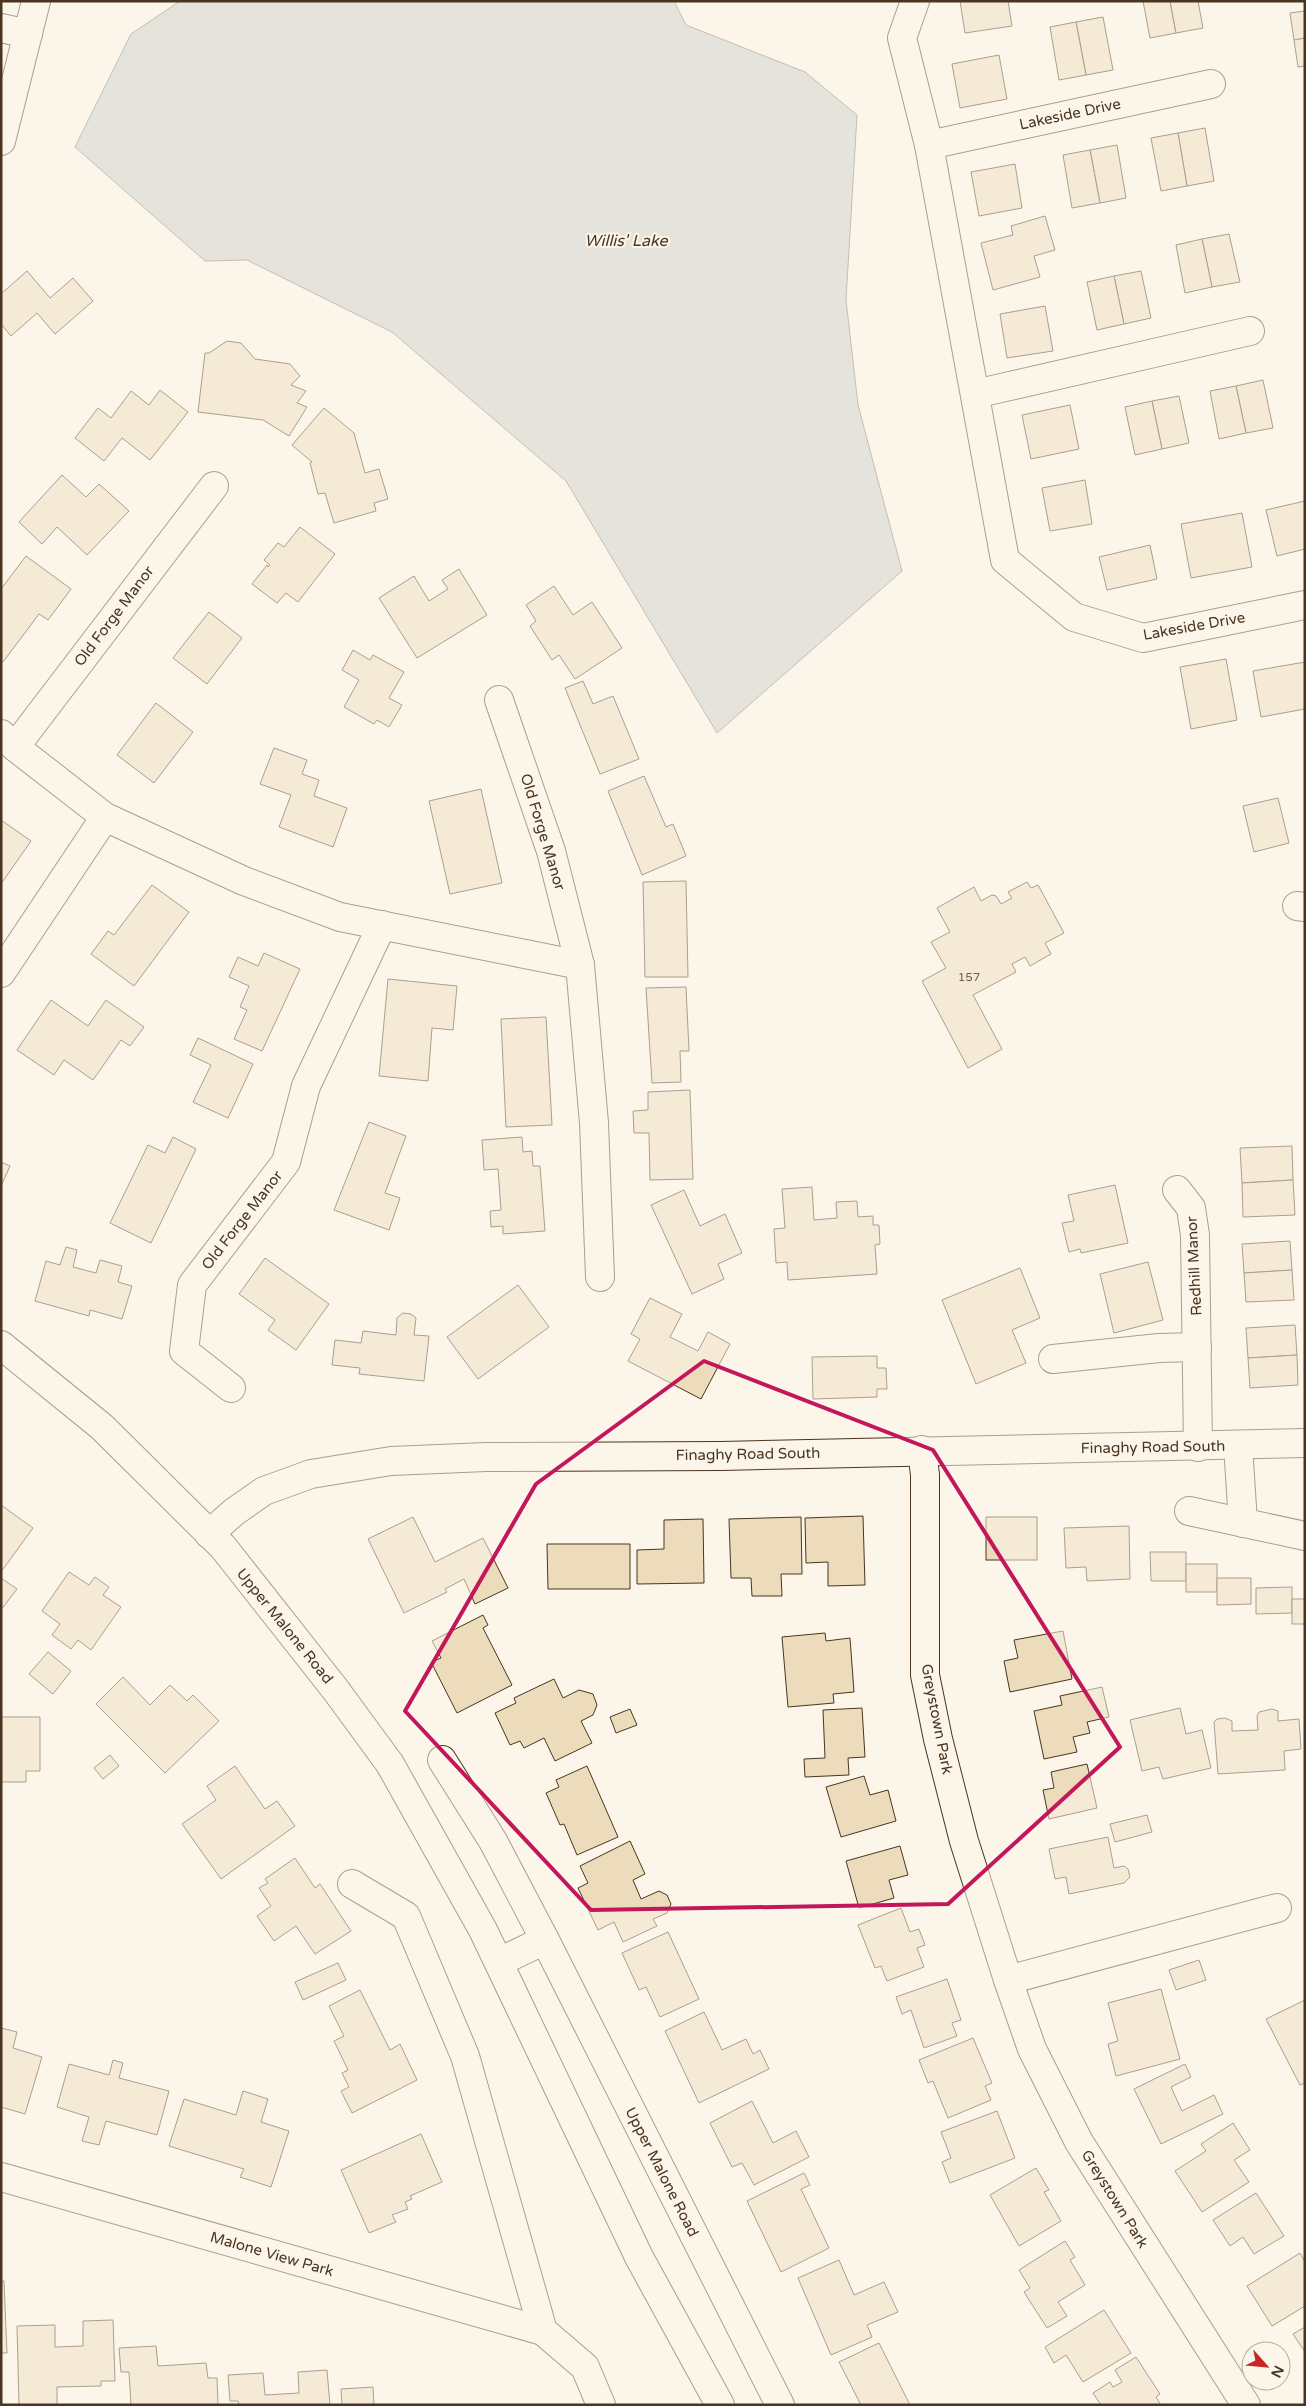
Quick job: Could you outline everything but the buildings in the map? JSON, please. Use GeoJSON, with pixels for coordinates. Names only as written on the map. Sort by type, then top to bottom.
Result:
{"type":"FeatureCollection","features":[{"type":"Feature","properties":{"kind":"street"},"geometry":{"type":"LineString","coordinates":[[1,141],[36,1]]}},
{"type":"Feature","properties":{"kind":"street","name":"Lakeside Drive"},"geometry":{"type":"LineString","coordinates":[[915,1],[902,38],[929,144],[1005,560],[1074,617],[1143,638],[1305,605]]}},
{"type":"Feature","properties":{"kind":"street"},"geometry":{"type":"LineString","coordinates":[[1,28],[28,34]]}},
{"type":"Feature","properties":{"kind":"street","name":"Lakeside Drive"},"geometry":{"type":"LineString","coordinates":[[929,144],[1212,84]]}},
{"type":"Feature","properties":{"kind":"street"},"geometry":{"type":"LineString","coordinates":[[975,394],[1250,331]]}},
{"type":"Feature","properties":{"kind":"street","name":"Old Forge Manor"},"geometry":{"type":"LineString","coordinates":[[214,486],[8,741],[105,817],[244,881],[340,917],[580,965]]}},
{"type":"Feature","properties":{"kind":"street","name":"Old Forge Manor"},"geometry":{"type":"LineString","coordinates":[[499,700],[551,851],[580,965],[594,1123],[600,1277]]}},
{"type":"Feature","properties":{"kind":"street"},"geometry":{"type":"LineString","coordinates":[[1,973],[105,817]]}},
{"type":"Feature","properties":{"kind":"street","name":"Old Forge Manor"},"geometry":{"type":"LineString","coordinates":[[231,1388],[184,1351],[192,1285],[286,1162],[306,1086],[382,925]]}},
{"type":"Feature","properties":{"kind":"street","name":"Redhill Manor"},"geometry":{"type":"LineString","coordinates":[[1177,1190],[1191,1208],[1195,1235],[1198,1447]]}},
{"type":"Feature","properties":{"kind":"street","name":"Upper Malone Road"},"geometry":{"type":"LineString","coordinates":[[1,1345],[102,1427],[223,1547],[329,1681],[390,1764],[483,1930],[639,2257],[720,2405]]}},
{"type":"Feature","properties":{"kind":"street"},"geometry":{"type":"LineString","coordinates":[[1053,1358],[1159,1348],[1197,1347]]}},
{"type":"Feature","properties":{"kind":"street","name":"Finaghy Road South"},"geometry":{"type":"LineString","coordinates":[[209,1534],[234,1512],[264,1491],[311,1474],[391,1461],[486,1456],[721,1456],[922,1450],[1198,1447],[1305,1443]]}},
{"type":"Feature","properties":{"kind":"street"},"geometry":{"type":"LineString","coordinates":[[1238,1445],[1243,1523]]}},
{"type":"Feature","properties":{"kind":"street","name":"Greystown Park"},"geometry":{"type":"LineString","coordinates":[[922,1450],[925,1475],[925,1674],[938,1739],[964,1841],[1008,1980],[1032,2049],[1079,2142],[1246,2405]]}},
{"type":"Feature","properties":{"kind":"street"},"geometry":{"type":"LineString","coordinates":[[1189,1511],[1305,1536]]}},
{"type":"Feature","properties":{"kind":"street","name":"Upper Malone Road"},"geometry":{"type":"LineString","coordinates":[[442,1760],[493,1841],[545,1940],[780,2405]]}},
{"type":"Feature","properties":{"kind":"street"},"geometry":{"type":"LineString","coordinates":[[352,1884],[406,1916],[410,1925],[465,2056],[543,2330]]}},
{"type":"Feature","properties":{"kind":"street"},"geometry":{"type":"LineString","coordinates":[[1008,1980],[1277,1908]]}},
{"type":"Feature","properties":{"kind":"street"},"geometry":{"type":"LineString","coordinates":[[499,1962],[545,1940]]}},
{"type":"Feature","properties":{"kind":"street","name":"Malone View Park"},"geometry":{"type":"LineString","coordinates":[[1,2177],[543,2330],[585,2367],[601,2405]]}},
{"type":"Feature","properties":{"kind":"highlighted area"},"geometry":{"type":"Polygon","coordinates":[[[704,1361],[933,1450],[1120,1747],[948,1904],[591,1910],[405,1711],[536,1484],[704,1361]]]}},
{"type":"Feature","properties":{"kind":"water","name":"Willis' Lake"},"geometry":{"type":"Polygon","coordinates":[[[180,1],[674,1],[686,25],[805,72],[857,115],[846,300],[858,405],[902,571],[717,733],[566,481],[392,332],[247,260],[205,261],[75,147],[131,34],[180,1]]]}}]}
